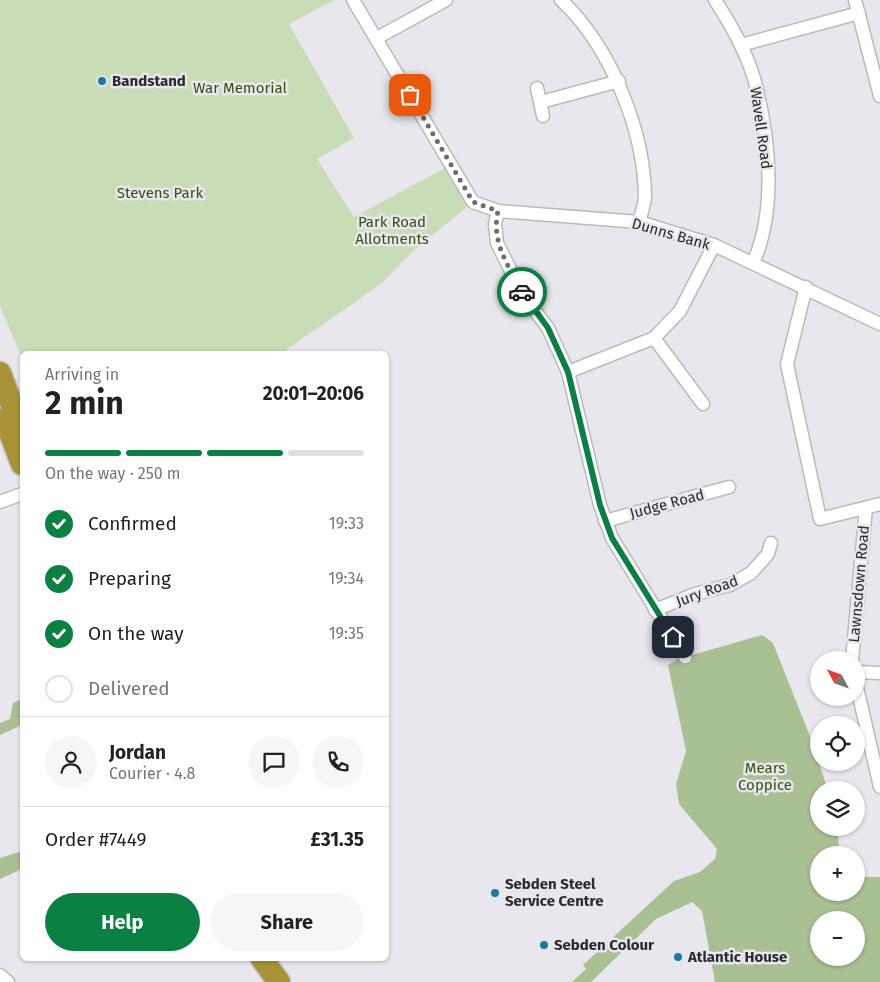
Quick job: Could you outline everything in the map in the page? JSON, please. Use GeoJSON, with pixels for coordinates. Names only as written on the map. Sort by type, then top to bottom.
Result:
{"type":"FeatureCollection","features":[{"type":"Feature","properties":{"kind":"highway"},"geometry":{"type":"LineString","coordinates":[[0,373],[20,427]]}},
{"type":"Feature","properties":{"kind":"highway"},"geometry":{"type":"LineString","coordinates":[[0,406],[20,459]]}},
{"type":"Feature","properties":{"kind":"highway"},"geometry":{"type":"LineString","coordinates":[[247,961],[260,982]]}},
{"type":"Feature","properties":{"kind":"highway"},"geometry":{"type":"LineString","coordinates":[[263,961],[278,982]]}},
{"type":"Feature","properties":{"kind":"street","name":"Dunns Bank"},"geometry":{"type":"LineString","coordinates":[[353,0],[473,202],[498,211],[639,222],[714,245],[806,287],[880,324]]}},
{"type":"Feature","properties":{"kind":"street"},"geometry":{"type":"LineString","coordinates":[[377,38],[446,0]]}},
{"type":"Feature","properties":{"kind":"street"},"geometry":{"type":"LineString","coordinates":[[561,0],[587,28],[619,81],[641,156],[645,198],[639,222]]}},
{"type":"Feature","properties":{"kind":"street","name":"Wavell Road"},"geometry":{"type":"LineString","coordinates":[[716,0],[741,45],[757,89],[768,171],[764,233],[753,263]]}},
{"type":"Feature","properties":{"kind":"street"},"geometry":{"type":"LineString","coordinates":[[855,0],[880,96]]}},
{"type":"Feature","properties":{"kind":"street"},"geometry":{"type":"LineString","coordinates":[[741,45],[859,13]]}},
{"type":"Feature","properties":{"kind":"street"},"geometry":{"type":"LineString","coordinates":[[541,102],[619,81]]}},
{"type":"Feature","properties":{"kind":"street"},"geometry":{"type":"LineString","coordinates":[[537,88],[544,116]]}},
{"type":"Feature","properties":{"kind":"street"},"geometry":{"type":"LineString","coordinates":[[498,211],[495,224],[497,243],[523,295],[548,328],[568,372],[612,538],[685,657]]}},
{"type":"Feature","properties":{"kind":"street"},"geometry":{"type":"LineString","coordinates":[[568,372],[654,338],[680,311],[714,245]]}},
{"type":"Feature","properties":{"kind":"street"},"geometry":{"type":"LineString","coordinates":[[806,287],[788,364],[820,519],[880,504]]}},
{"type":"Feature","properties":{"kind":"street"},"geometry":{"type":"LineString","coordinates":[[654,338],[702,404]]}},
{"type":"Feature","properties":{"kind":"street","name":"Judge Road"},"geometry":{"type":"LineString","coordinates":[[606,521],[729,487]]}},
{"type":"Feature","properties":{"kind":"street"},"geometry":{"type":"LineString","coordinates":[[0,502],[20,495]]}},
{"type":"Feature","properties":{"kind":"street","name":"Lawnsdown Road"},"geometry":{"type":"LineString","coordinates":[[853,651],[866,508]]}},
{"type":"Feature","properties":{"kind":"street","name":"Jury Road"},"geometry":{"type":"LineString","coordinates":[[655,610],[694,594],[730,585],[750,573],[768,554],[771,543]]}},
{"type":"Feature","properties":{"kind":"street"},"geometry":{"type":"LineString","coordinates":[[865,672],[880,673]]}},
{"type":"Feature","properties":{"kind":"street"},"geometry":{"type":"LineString","coordinates":[[861,706],[880,787]]}},
{"type":"Feature","properties":{"kind":"street"},"geometry":{"type":"LineString","coordinates":[[0,975],[8,982]]}},
{"type":"Feature","properties":{"kind":"green space","name":"Stevens Park"},"geometry":{"type":"Polygon","coordinates":[[[0,0],[334,0],[289,24],[354,138],[317,159],[354,217],[445,168],[467,207],[413,251],[381,284],[284,351],[20,351],[20,353],[0,306],[0,0]]]}},
{"type":"Feature","properties":{"kind":"green space","name":"Mears Coppice"},"geometry":{"type":"Polygon","coordinates":[[[762,635],[773,643],[810,736],[810,771],[822,771],[825,781],[810,781],[810,836],[838,836],[839,846],[810,846],[810,901],[865,901],[865,877],[880,877],[880,982],[715,982],[702,911],[692,902],[656,919],[591,982],[572,982],[586,969],[583,965],[674,881],[700,872],[715,859],[717,849],[679,804],[676,784],[686,751],[668,665],[678,659],[762,635]]]}},
{"type":"Feature","properties":{"kind":"green space"},"geometry":{"type":"Polygon","coordinates":[[[20,700],[20,726],[0,735],[0,723],[10,719],[13,703],[20,700]]]}},
{"type":"Feature","properties":{"kind":"green space"},"geometry":{"type":"Polygon","coordinates":[[[20,852],[20,870],[0,879],[0,858],[20,852]]]}},
{"type":"Feature","properties":{"kind":"way so far"},"geometry":{"type":"LineString","coordinates":[[410,95],[473,202],[498,211],[495,224],[497,243],[522,292]]}},
{"type":"Feature","properties":{"kind":"place","name":"Bandstand"},"geometry":{"type":"Point","coordinates":[102,81]}},
{"type":"Feature","properties":{"kind":"place","name":"Sebden Steel Service Centre"},"geometry":{"type":"Point","coordinates":[495,893]}},
{"type":"Feature","properties":{"kind":"place","name":"Sebden Colour"},"geometry":{"type":"Point","coordinates":[544,945]}},
{"type":"Feature","properties":{"kind":"place","name":"Atlantic House"},"geometry":{"type":"Point","coordinates":[678,957]}},
{"type":"Feature","properties":{"kind":"route"},"geometry":{"type":"LineString","coordinates":[[522,292],[548,328],[568,372],[581,419],[600,505],[612,538],[673,637]]}},
{"type":"Feature","properties":{"kind":"park label","name":"War Memorial"},"geometry":{"type":"Point","coordinates":[240,88]}},
{"type":"Feature","properties":{"kind":"park label","name":"Park Road Allotments"},"geometry":{"type":"Point","coordinates":[392,230]}}]}
